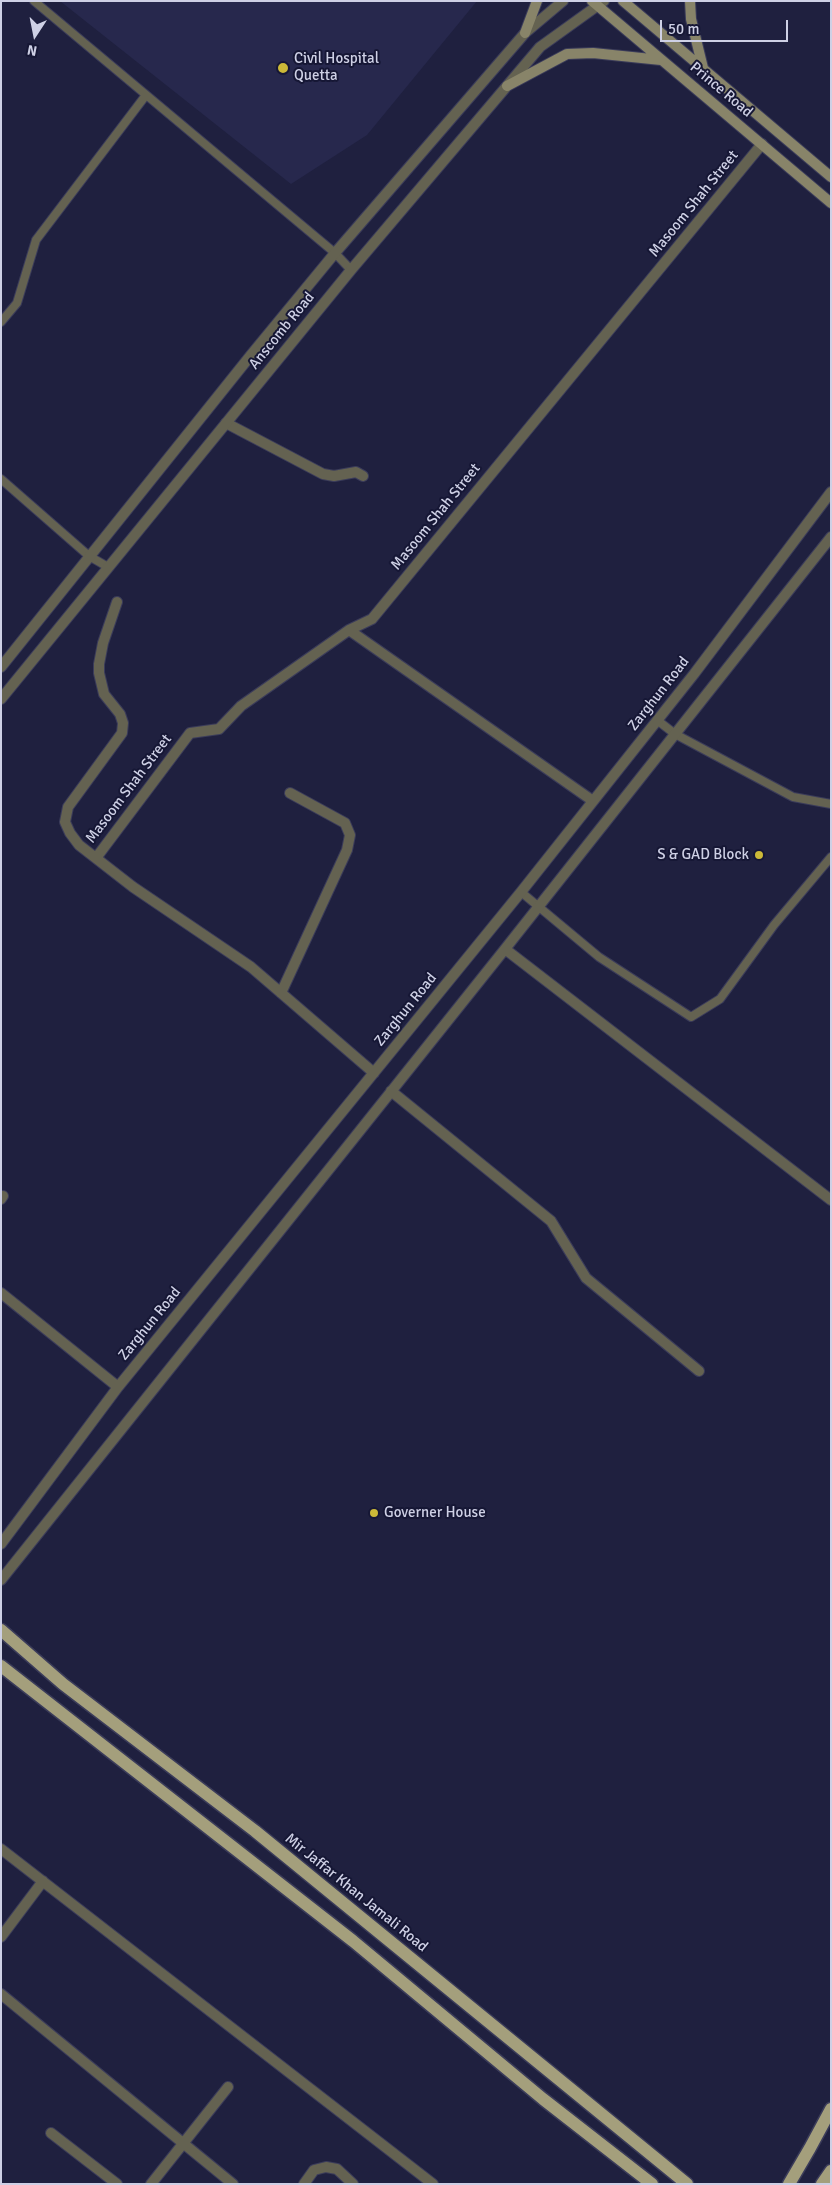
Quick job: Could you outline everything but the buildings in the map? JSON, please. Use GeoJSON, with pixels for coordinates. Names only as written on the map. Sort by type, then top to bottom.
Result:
{"type":"FeatureCollection","features":[{"type":"Feature","properties":{"kind":"main road"},"geometry":{"type":"LineString","coordinates":[[525,32],[537,1]]}},
{"type":"Feature","properties":{"kind":"main road","name":"Prince Road"},"geometry":{"type":"LineString","coordinates":[[623,1],[831,176]]}},
{"type":"Feature","properties":{"kind":"main road"},"geometry":{"type":"LineString","coordinates":[[690,1],[691,18],[703,68]]}},
{"type":"Feature","properties":{"kind":"main road","name":"Prince Road"},"geometry":{"type":"LineString","coordinates":[[598,3],[662,61],[831,203]]}},
{"type":"Feature","properties":{"kind":"main road"},"geometry":{"type":"LineString","coordinates":[[507,86],[567,54],[593,53],[662,61]]}},
{"type":"Feature","properties":{"kind":"main road","name":"Mir Jaffar Khan Jamali Road"},"geometry":{"type":"LineString","coordinates":[[1,1630],[63,1684],[255,1831],[688,2184]]}},
{"type":"Feature","properties":{"kind":"main road"},"geometry":{"type":"LineString","coordinates":[[1,1666],[353,1941],[543,2099],[652,2184]]}},
{"type":"Feature","properties":{"kind":"main road"},"geometry":{"type":"LineString","coordinates":[[789,2184],[831,2109]]}},
{"type":"Feature","properties":{"kind":"main road"},"geometry":{"type":"LineString","coordinates":[[810,2148],[831,2129]]}},
{"type":"Feature","properties":{"kind":"main road"},"geometry":{"type":"LineString","coordinates":[[822,2184],[831,2171]]}},
{"type":"Feature","properties":{"kind":"street","name":"Anscomb Road"},"geometry":{"type":"LineString","coordinates":[[1,667],[335,252],[525,32],[564,1]]}},
{"type":"Feature","properties":{"kind":"street","name":"Anscomb Road"},"geometry":{"type":"LineString","coordinates":[[1,699],[351,270],[540,47],[598,3]]}},
{"type":"Feature","properties":{"kind":"street","name":"Masoom Shah Street"},"geometry":{"type":"LineString","coordinates":[[96,858],[190,734],[219,729],[240,706],[350,630],[372,619],[762,144]]}},
{"type":"Feature","properties":{"kind":"street"},"geometry":{"type":"LineString","coordinates":[[226,423],[323,474],[334,476],[356,472],[362,476]]}},
{"type":"Feature","properties":{"kind":"street","name":"Zarghun Road"},"geometry":{"type":"LineString","coordinates":[[1,1544],[118,1387],[520,892],[657,720],[831,492]]}},
{"type":"Feature","properties":{"kind":"street"},"geometry":{"type":"LineString","coordinates":[[1,1580],[831,537]]}},
{"type":"Feature","properties":{"kind":"street"},"geometry":{"type":"LineString","coordinates":[[117,602],[98,664],[104,694],[120,714],[123,723],[122,733],[68,807],[65,822],[79,845],[140,892],[251,967],[374,1073]]}},
{"type":"Feature","properties":{"kind":"street"},"geometry":{"type":"LineString","coordinates":[[350,630],[593,800]]}},
{"type":"Feature","properties":{"kind":"street"},"geometry":{"type":"LineString","coordinates":[[282,993],[347,850],[350,835],[345,823],[290,793]]}},
{"type":"Feature","properties":{"kind":"street"},"geometry":{"type":"LineString","coordinates":[[505,949],[831,1200]]}},
{"type":"Feature","properties":{"kind":"street"},"geometry":{"type":"LineString","coordinates":[[391,1092],[551,1221],[586,1278],[699,1371]]}},
{"type":"Feature","properties":{"kind":"street"},"geometry":{"type":"LineString","coordinates":[[1,1293],[118,1387]]}},
{"type":"Feature","properties":{"kind":"street"},"geometry":{"type":"LineString","coordinates":[[1,1849],[433,2184]]}},
{"type":"Feature","properties":{"kind":"street"},"geometry":{"type":"LineString","coordinates":[[1,1937],[43,1881]]}},
{"type":"Feature","properties":{"kind":"street"},"geometry":{"type":"LineString","coordinates":[[1,1994],[233,2184]]}},
{"type":"Feature","properties":{"kind":"street"},"geometry":{"type":"LineString","coordinates":[[152,2184],[228,2087]]}},
{"type":"Feature","properties":{"kind":"street"},"geometry":{"type":"LineString","coordinates":[[51,2133],[117,2184]]}},
{"type":"Feature","properties":{"kind":"street"},"geometry":{"type":"LineString","coordinates":[[304,2184],[314,2170],[326,2167],[337,2169],[353,2184]]}},
{"type":"Feature","properties":{"kind":"lane"},"geometry":{"type":"LineString","coordinates":[[34,1],[335,252],[351,270]]}},
{"type":"Feature","properties":{"kind":"lane"},"geometry":{"type":"LineString","coordinates":[[1,322],[17,303],[36,240],[146,95]]}},
{"type":"Feature","properties":{"kind":"lane"},"geometry":{"type":"LineString","coordinates":[[1,479],[89,556],[108,567]]}},
{"type":"Feature","properties":{"kind":"lane"},"geometry":{"type":"LineString","coordinates":[[657,720],[675,734],[793,797],[831,804]]}},
{"type":"Feature","properties":{"kind":"lane"},"geometry":{"type":"LineString","coordinates":[[520,892],[598,956],[691,1017],[720,999],[774,926],[831,857]]}},
{"type":"Feature","properties":{"kind":"shaded area","name":"Civil Hospital Quetta"},"geometry":{"type":"Polygon","coordinates":[[[60,1],[477,1],[367,135],[291,184],[60,1]]]}},
{"type":"Feature","properties":{"kind":"place","name":"Civil Hospital Quetta"},"geometry":{"type":"Point","coordinates":[283,68]}},
{"type":"Feature","properties":{"kind":"place","name":"S & GAD Block"},"geometry":{"type":"Point","coordinates":[759,855]}},
{"type":"Feature","properties":{"kind":"place","name":"Governer House"},"geometry":{"type":"Point","coordinates":[374,1513]}}]}
